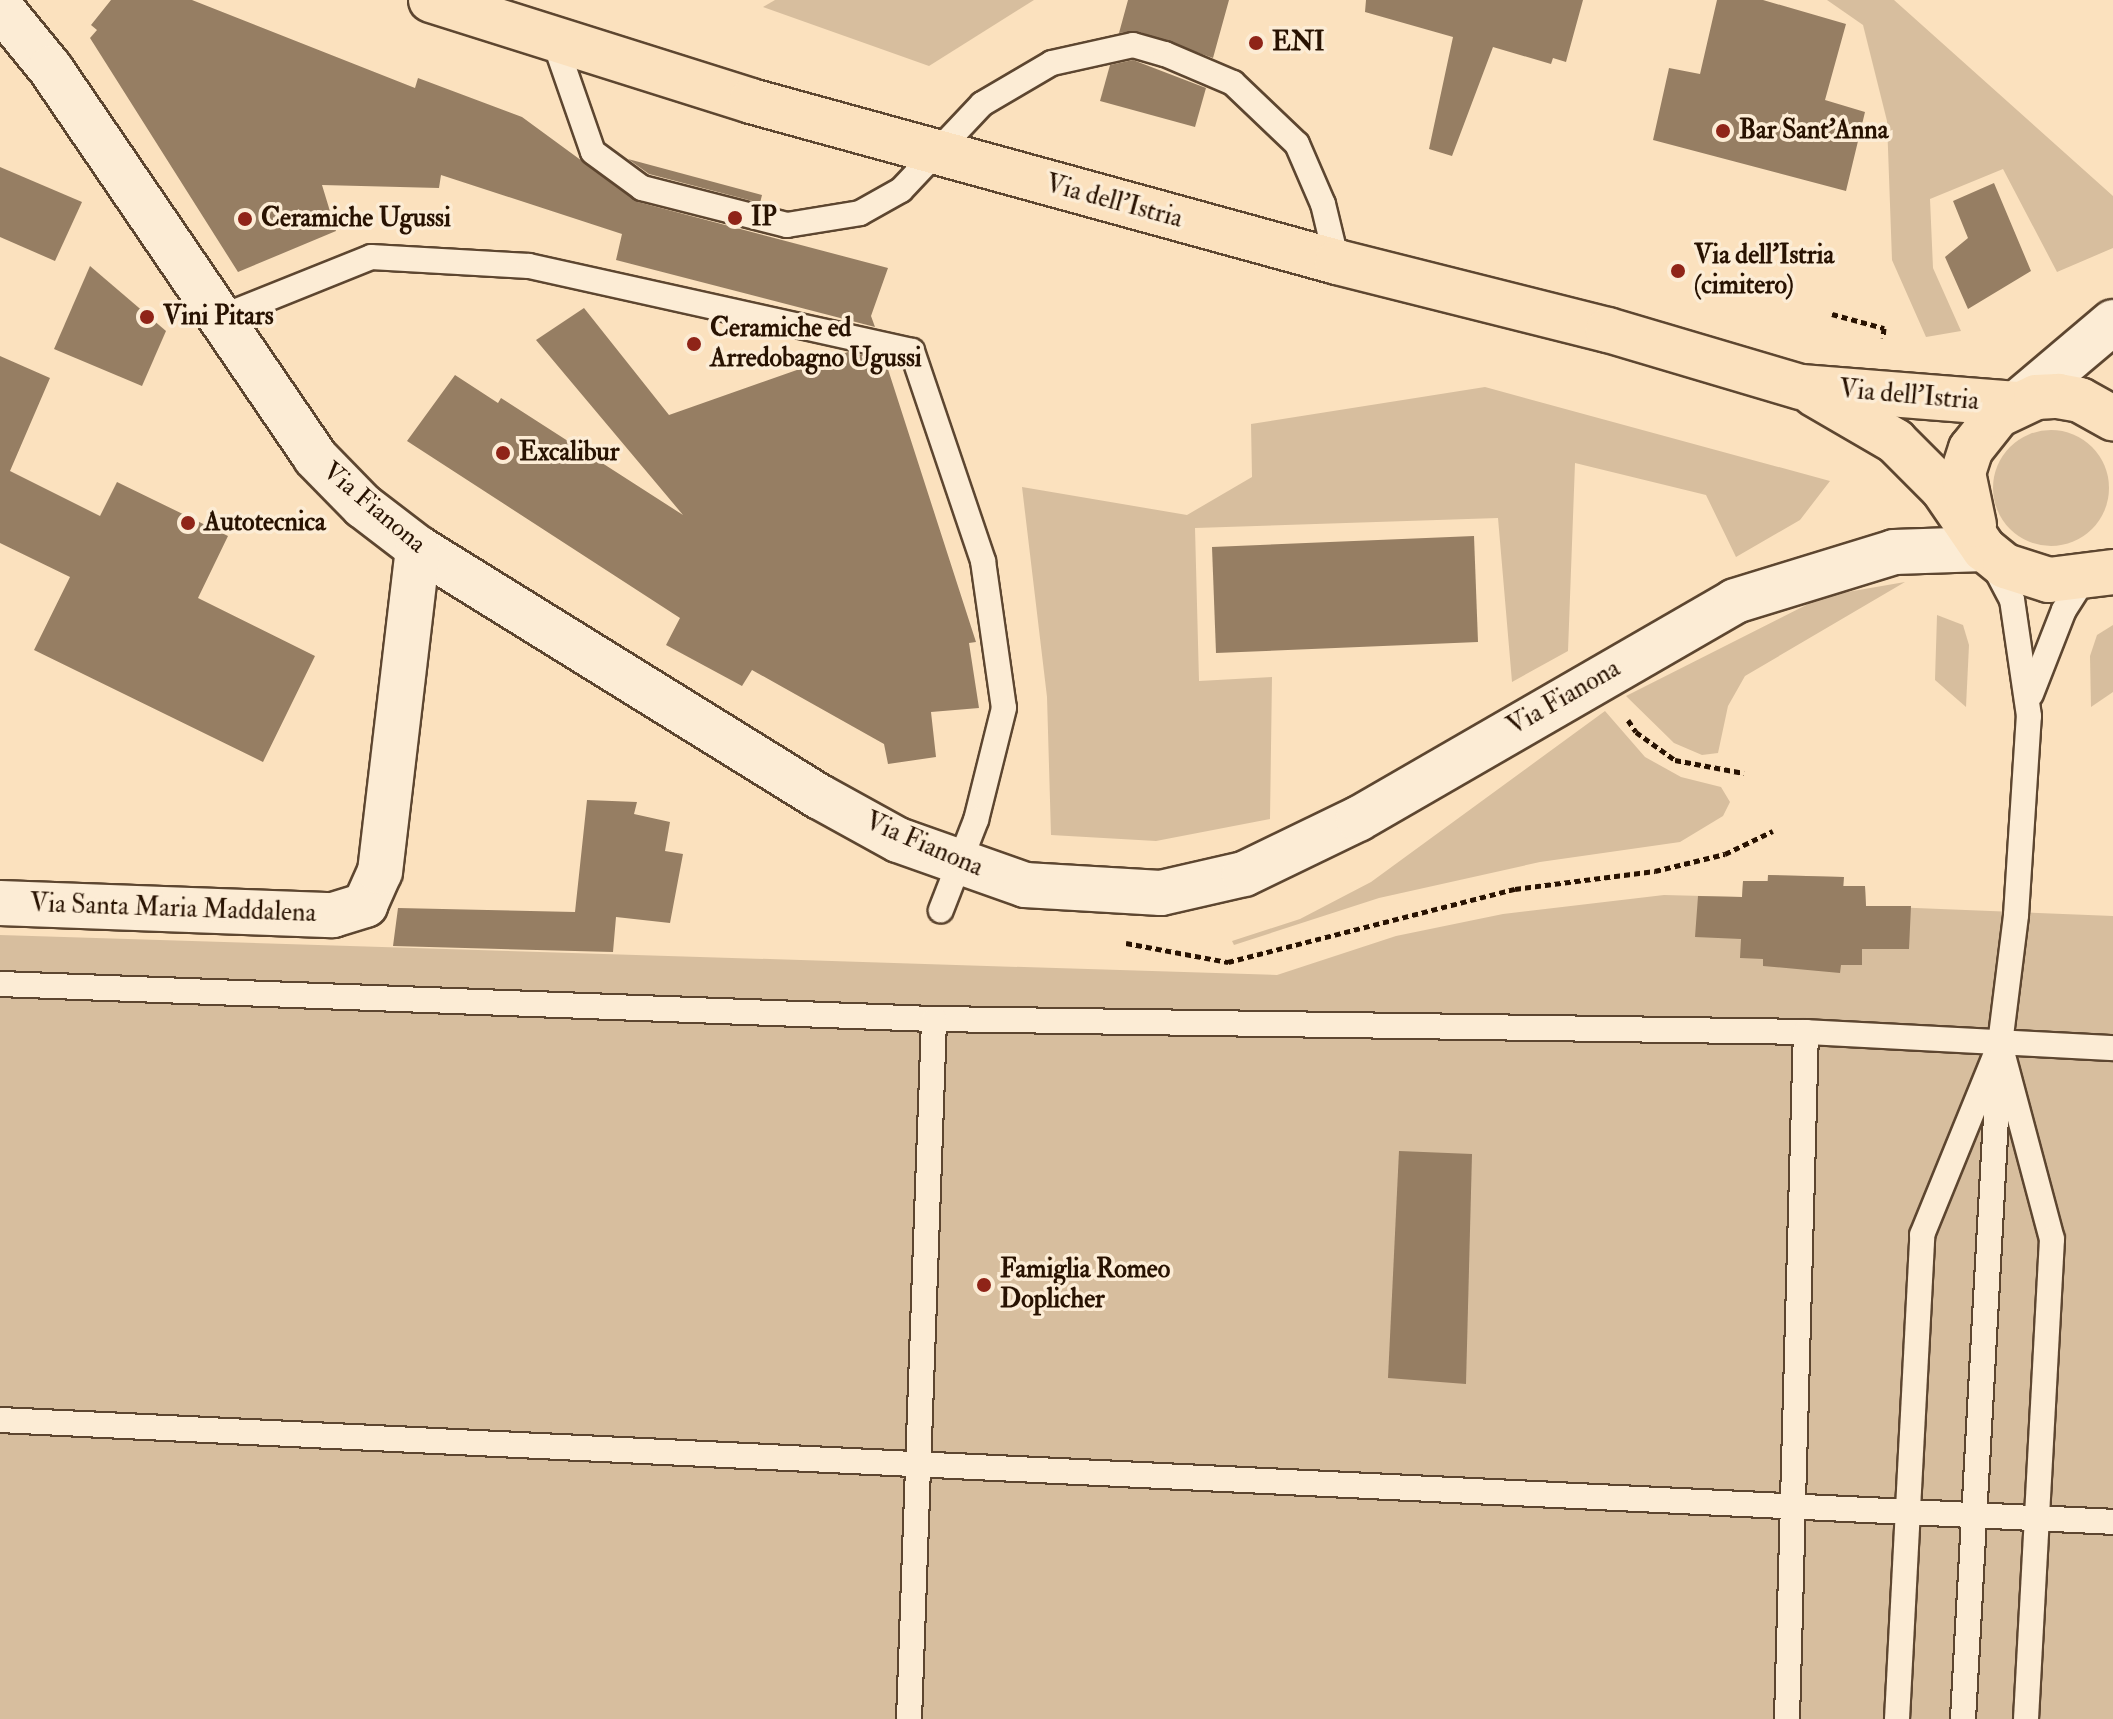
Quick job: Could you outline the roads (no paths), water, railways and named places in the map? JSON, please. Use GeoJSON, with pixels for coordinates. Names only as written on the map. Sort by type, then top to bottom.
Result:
{"type":"FeatureCollection","features":[{"type":"Feature","properties":{"kind":"main road","name":"Via dell'Istria"},"geometry":{"type":"LineString","coordinates":[[431,0],[555,43],[937,154],[1337,262],[1608,330],[1801,387],[2016,404],[2058,396],[2080,400],[2113,418]]}},
{"type":"Feature","properties":{"kind":"main road","name":"Via dell'Istria"},"geometry":{"type":"LineString","coordinates":[[1801,387],[1895,441],[1943,489],[1984,549],[2019,573],[2049,580],[2104,568]]}},
{"type":"Feature","properties":{"kind":"main road","name":"Via dell'Istria"},"geometry":{"type":"LineString","coordinates":[[1984,549],[1965,496],[1963,473],[1983,430],[2016,404]]}},
{"type":"Feature","properties":{"kind":"street","name":"Via Fianona"},"geometry":{"type":"LineString","coordinates":[[0,7],[50,68],[217,319],[315,457],[363,506],[418,548],[820,797],[898,840],[1025,885],[1161,893],[1244,874],[1358,819],[1735,601],[1894,552],[1984,549]]}},
{"type":"Feature","properties":{"kind":"street"},"geometry":{"type":"LineString","coordinates":[[2016,404],[2113,322]]}},
{"type":"Feature","properties":{"kind":"street","name":"Via Santa Maria Maddalena"},"geometry":{"type":"LineString","coordinates":[[0,903],[333,915],[365,905],[380,872],[418,548]]}},
{"type":"Feature","properties":{"kind":"lane"},"geometry":{"type":"LineString","coordinates":[[555,43],[593,152],[642,188],[787,225],[860,213],[901,190],[982,104],[1052,63],[1133,45],[1233,83],[1297,144],[1323,204],[1337,262]]}},
{"type":"Feature","properties":{"kind":"lane"},"geometry":{"type":"LineString","coordinates":[[217,319],[371,257],[529,266],[912,351],[983,561],[1004,708],[961,863],[941,910]]}},
{"type":"Feature","properties":{"kind":"lane"},"geometry":{"type":"LineString","coordinates":[[1963,1719],[2000,1044],[2016,915],[2029,700],[2012,600],[1984,549]]}},
{"type":"Feature","properties":{"kind":"lane"},"geometry":{"type":"LineString","coordinates":[[2029,700],[2058,624],[2104,568]]}},
{"type":"Feature","properties":{"kind":"lane"},"geometry":{"type":"LineString","coordinates":[[0,985],[934,1019],[1806,1032],[2113,1048]]}},
{"type":"Feature","properties":{"kind":"lane"},"geometry":{"type":"LineString","coordinates":[[909,1719],[934,1019]]}},
{"type":"Feature","properties":{"kind":"lane"},"geometry":{"type":"LineString","coordinates":[[1787,1719],[1806,1032]]}},
{"type":"Feature","properties":{"kind":"lane"},"geometry":{"type":"LineString","coordinates":[[1897,1719],[1922,1235],[2000,1044]]}},
{"type":"Feature","properties":{"kind":"lane"},"geometry":{"type":"LineString","coordinates":[[2000,1044],[2052,1239],[2026,1719]]}},
{"type":"Feature","properties":{"kind":"lane"},"geometry":{"type":"LineString","coordinates":[[0,1420],[2113,1522]]}},
{"type":"Feature","properties":{"kind":"place","name":"ENI"},"geometry":{"type":"Point","coordinates":[1256,43]}},
{"type":"Feature","properties":{"kind":"place","name":"Bar Sant'Anna"},"geometry":{"type":"Point","coordinates":[1723,131]}},
{"type":"Feature","properties":{"kind":"place","name":"IP"},"geometry":{"type":"Point","coordinates":[735,218]}},
{"type":"Feature","properties":{"kind":"place","name":"Ceramiche Ugussi"},"geometry":{"type":"Point","coordinates":[245,219]}},
{"type":"Feature","properties":{"kind":"place","name":"Via dell'Istria (cimitero)"},"geometry":{"type":"Point","coordinates":[1678,271]}},
{"type":"Feature","properties":{"kind":"place","name":"Vini Pitars"},"geometry":{"type":"Point","coordinates":[147,317]}},
{"type":"Feature","properties":{"kind":"place","name":"Ceramiche ed Arredobagno Ugussi"},"geometry":{"type":"Point","coordinates":[694,344]}},
{"type":"Feature","properties":{"kind":"place","name":"Excalibur"},"geometry":{"type":"Point","coordinates":[503,453]}},
{"type":"Feature","properties":{"kind":"place","name":"Autotecnica"},"geometry":{"type":"Point","coordinates":[188,523]}},
{"type":"Feature","properties":{"kind":"place","name":"Famiglia Romeo Doplicher"},"geometry":{"type":"Point","coordinates":[984,1285]}}]}
